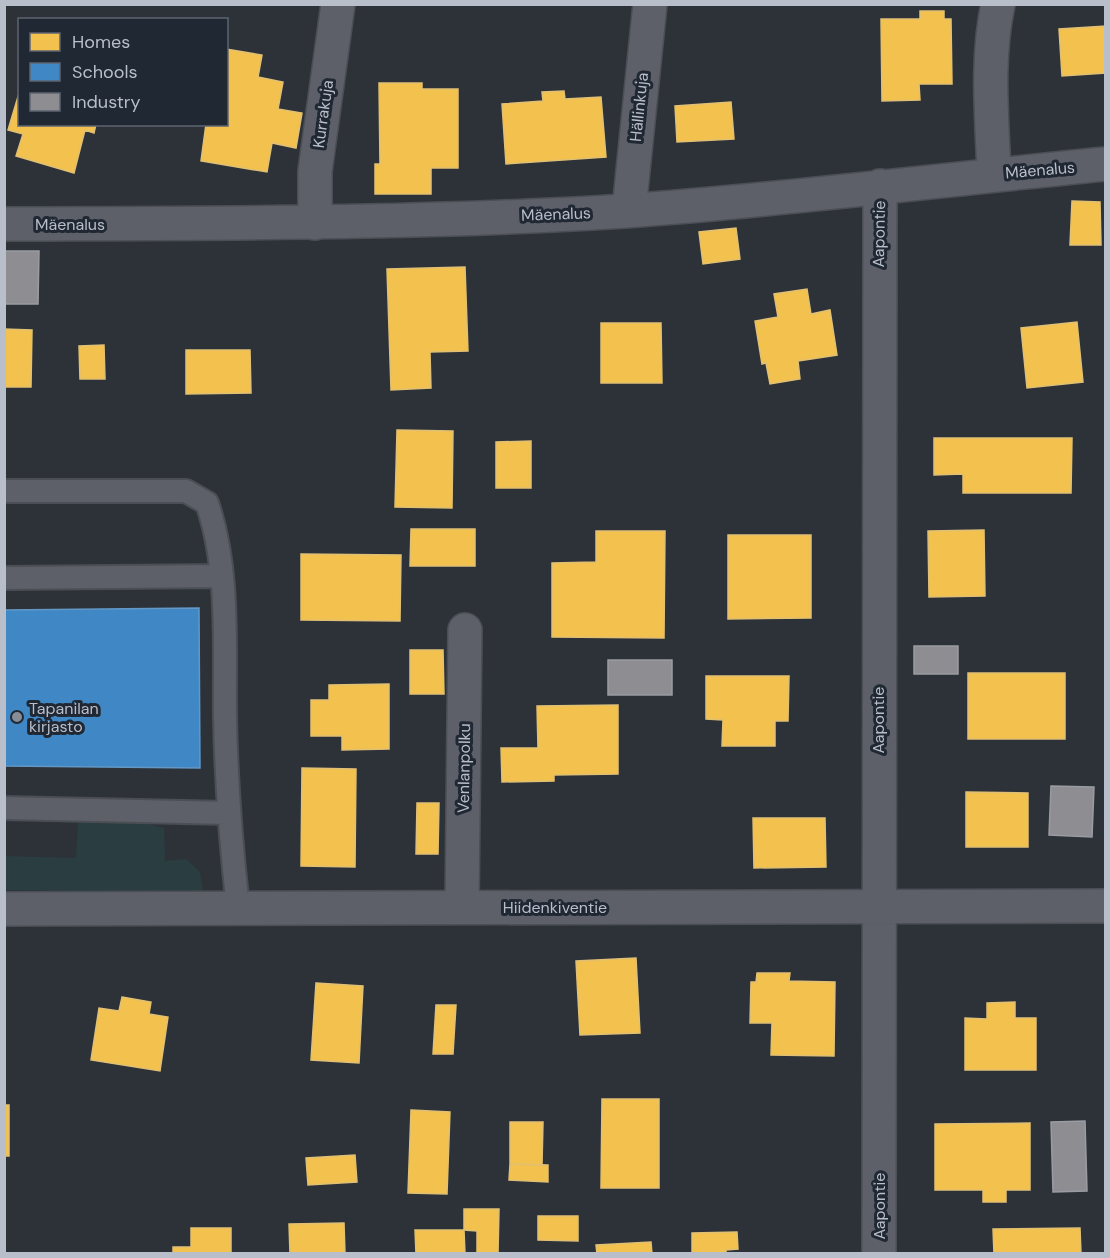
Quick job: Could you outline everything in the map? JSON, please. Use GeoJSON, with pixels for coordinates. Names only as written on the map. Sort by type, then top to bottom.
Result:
{"type":"FeatureCollection","features":[{"type":"Feature","properties":{"kind":"street","name":"Kurrakuja"},"geometry":{"type":"LineString","coordinates":[[315,223],[315,171],[338,4]]}},
{"type":"Feature","properties":{"kind":"street","name":"Hällinkuja"},"geometry":{"type":"LineString","coordinates":[[629,210],[650,4]]}},
{"type":"Feature","properties":{"kind":"street"},"geometry":{"type":"LineString","coordinates":[[994,174],[989,71],[998,4]]}},
{"type":"Feature","properties":{"kind":"street","name":"Mäenalus"},"geometry":{"type":"LineString","coordinates":[[4,224],[315,223],[629,210],[1106,164]]}},
{"type":"Feature","properties":{"kind":"street","name":"Aapontie"},"geometry":{"type":"LineString","coordinates":[[879,1254],[880,186]]}},
{"type":"Feature","properties":{"kind":"street","name":"Venlanpolku"},"geometry":{"type":"LineString","coordinates":[[462,906],[465,630]]}},
{"type":"Feature","properties":{"kind":"street","name":"Hiidenkiventie"},"geometry":{"type":"LineString","coordinates":[[4,909],[1106,906]]}},
{"type":"Feature","properties":{"kind":"lane"},"geometry":{"type":"LineString","coordinates":[[4,491],[186,492],[207,503],[214,523],[222,576],[228,813],[238,908]]}},
{"type":"Feature","properties":{"kind":"lane"},"geometry":{"type":"LineString","coordinates":[[4,578],[222,576]]}},
{"type":"Feature","properties":{"kind":"lane"},"geometry":{"type":"LineString","coordinates":[[4,808],[228,813]]}},
{"type":"Feature","properties":{"kind":"shaded area"},"geometry":{"type":"Polygon","coordinates":[[[135,821],[164,828],[165,861],[186,859],[200,872],[203,893],[5,890],[5,856],[76,858],[78,822],[135,821]]]}},
{"type":"Feature","properties":{"kind":"building: Homes"},"geometry":{"type":"Polygon","coordinates":[[[920,11],[944,11],[944,19],[951,19],[952,84],[919,84],[920,100],[882,101],[881,19],[920,19],[920,11]]]}},
{"type":"Feature","properties":{"kind":"building: Homes"},"geometry":{"type":"Polygon","coordinates":[[[1106,26],[1106,73],[1062,76],[1059,29],[1106,26]]]}},
{"type":"Feature","properties":{"kind":"building: Homes"},"geometry":{"type":"Polygon","coordinates":[[[228,49],[262,55],[258,77],[283,82],[278,109],[302,113],[296,148],[272,143],[267,172],[201,161],[206,126],[228,126],[228,49]]]}},
{"type":"Feature","properties":{"kind":"building: Homes"},"geometry":{"type":"Polygon","coordinates":[[[379,83],[422,83],[422,89],[458,89],[458,168],[431,168],[431,194],[375,194],[375,164],[380,164],[379,83]]]}},
{"type":"Feature","properties":{"kind":"building: Homes"},"geometry":{"type":"Polygon","coordinates":[[[564,91],[565,99],[601,97],[606,157],[506,164],[502,104],[543,101],[542,92],[564,91]]]}},
{"type":"Feature","properties":{"kind":"building: Homes"},"geometry":{"type":"Polygon","coordinates":[[[18,97],[18,126],[96,126],[94,133],[85,130],[74,173],[16,156],[23,134],[8,130],[18,97]]]}},
{"type":"Feature","properties":{"kind":"building: Homes"},"geometry":{"type":"Polygon","coordinates":[[[731,102],[734,139],[677,142],[675,106],[731,102]]]}},
{"type":"Feature","properties":{"kind":"building: Homes"},"geometry":{"type":"Polygon","coordinates":[[[1072,201],[1100,202],[1101,245],[1070,245],[1072,201]]]}},
{"type":"Feature","properties":{"kind":"building: Homes"},"geometry":{"type":"Polygon","coordinates":[[[736,228],[740,259],[703,264],[699,232],[736,228]]]}},
{"type":"Feature","properties":{"kind":"building: Homes"},"geometry":{"type":"Polygon","coordinates":[[[465,267],[468,351],[430,352],[431,388],[391,390],[387,269],[465,267]]]}},
{"type":"Feature","properties":{"kind":"building: Homes"},"geometry":{"type":"Polygon","coordinates":[[[807,289],[811,314],[830,310],[837,355],[798,361],[800,379],[770,384],[766,363],[762,364],[755,321],[778,317],[774,294],[807,289]]]}},
{"type":"Feature","properties":{"kind":"building: Homes"},"geometry":{"type":"Polygon","coordinates":[[[1077,322],[1083,382],[1027,388],[1021,328],[1077,322]]]}},
{"type":"Feature","properties":{"kind":"building: Homes"},"geometry":{"type":"Polygon","coordinates":[[[601,323],[661,323],[662,383],[601,383],[601,323]]]}},
{"type":"Feature","properties":{"kind":"building: Homes"},"geometry":{"type":"Polygon","coordinates":[[[4,329],[32,330],[31,387],[4,387],[4,329]]]}},
{"type":"Feature","properties":{"kind":"building: Homes"},"geometry":{"type":"Polygon","coordinates":[[[104,345],[105,379],[80,379],[79,346],[104,345]]]}},
{"type":"Feature","properties":{"kind":"building: Homes"},"geometry":{"type":"Polygon","coordinates":[[[186,350],[250,350],[251,393],[186,394],[186,350]]]}},
{"type":"Feature","properties":{"kind":"building: Homes"},"geometry":{"type":"Polygon","coordinates":[[[397,430],[453,431],[452,508],[395,507],[397,430]]]}},
{"type":"Feature","properties":{"kind":"building: Homes"},"geometry":{"type":"Polygon","coordinates":[[[934,438],[1072,438],[1071,493],[963,493],[963,474],[934,475],[934,438]]]}},
{"type":"Feature","properties":{"kind":"building: Homes"},"geometry":{"type":"Polygon","coordinates":[[[531,441],[531,488],[496,488],[496,442],[531,441]]]}},
{"type":"Feature","properties":{"kind":"building: Homes"},"geometry":{"type":"Polygon","coordinates":[[[411,529],[475,529],[475,566],[410,566],[411,529]]]}},
{"type":"Feature","properties":{"kind":"building: Homes"},"geometry":{"type":"Polygon","coordinates":[[[984,530],[985,596],[929,597],[928,531],[984,530]]]}},
{"type":"Feature","properties":{"kind":"building: Homes"},"geometry":{"type":"Polygon","coordinates":[[[596,531],[665,531],[664,638],[552,637],[552,563],[596,562],[596,531]]]}},
{"type":"Feature","properties":{"kind":"building: Homes"},"geometry":{"type":"Polygon","coordinates":[[[728,535],[811,535],[811,618],[728,619],[728,535]]]}},
{"type":"Feature","properties":{"kind":"building: Homes"},"geometry":{"type":"Polygon","coordinates":[[[301,554],[401,555],[400,621],[301,620],[301,554]]]}},
{"type":"Feature","properties":{"kind":"building: Homes"},"geometry":{"type":"Polygon","coordinates":[[[410,650],[443,650],[444,694],[410,694],[410,650]]]}},
{"type":"Feature","properties":{"kind":"building: Homes"},"geometry":{"type":"Polygon","coordinates":[[[968,673],[1065,673],[1065,739],[968,739],[968,673]]]}},
{"type":"Feature","properties":{"kind":"building: Homes"},"geometry":{"type":"Polygon","coordinates":[[[706,676],[789,676],[788,721],[775,721],[775,746],[722,746],[723,720],[706,719],[706,676]]]}},
{"type":"Feature","properties":{"kind":"building: Homes"},"geometry":{"type":"Polygon","coordinates":[[[389,684],[389,749],[342,750],[342,736],[311,736],[311,700],[329,700],[329,685],[389,684]]]}},
{"type":"Feature","properties":{"kind":"building: Homes"},"geometry":{"type":"Polygon","coordinates":[[[618,705],[618,774],[554,775],[554,781],[502,782],[501,748],[538,748],[537,706],[618,705]]]}},
{"type":"Feature","properties":{"kind":"building: Homes"},"geometry":{"type":"Polygon","coordinates":[[[302,768],[356,769],[355,867],[301,866],[302,768]]]}},
{"type":"Feature","properties":{"kind":"building: Homes"},"geometry":{"type":"Polygon","coordinates":[[[966,792],[1028,793],[1028,847],[966,847],[966,792]]]}},
{"type":"Feature","properties":{"kind":"building: Homes"},"geometry":{"type":"Polygon","coordinates":[[[417,803],[439,803],[438,854],[416,854],[417,803]]]}},
{"type":"Feature","properties":{"kind":"building: Homes"},"geometry":{"type":"Polygon","coordinates":[[[753,818],[825,818],[826,867],[754,868],[753,818]]]}},
{"type":"Feature","properties":{"kind":"building: Homes"},"geometry":{"type":"Polygon","coordinates":[[[636,958],[640,1033],[580,1035],[576,961],[636,958]]]}},
{"type":"Feature","properties":{"kind":"building: Homes"},"geometry":{"type":"Polygon","coordinates":[[[757,973],[790,973],[789,981],[835,982],[834,1056],[771,1055],[772,1023],[750,1023],[751,982],[756,982],[757,973]]]}},
{"type":"Feature","properties":{"kind":"building: Homes"},"geometry":{"type":"Polygon","coordinates":[[[316,983],[363,986],[359,1063],[311,1060],[316,983]]]}},
{"type":"Feature","properties":{"kind":"building: Homes"},"geometry":{"type":"Polygon","coordinates":[[[122,997],[151,1002],[149,1014],[168,1017],[160,1071],[91,1060],[99,1008],[119,1011],[122,997]]]}},
{"type":"Feature","properties":{"kind":"building: Homes"},"geometry":{"type":"Polygon","coordinates":[[[1015,1002],[1015,1018],[1036,1018],[1036,1070],[965,1070],[965,1018],[987,1019],[987,1003],[1015,1002]]]}},
{"type":"Feature","properties":{"kind":"building: Homes"},"geometry":{"type":"Polygon","coordinates":[[[436,1005],[456,1005],[453,1054],[433,1054],[436,1005]]]}},
{"type":"Feature","properties":{"kind":"building: Homes"},"geometry":{"type":"Polygon","coordinates":[[[602,1099],[659,1099],[659,1188],[601,1188],[602,1099]]]}},
{"type":"Feature","properties":{"kind":"building: Homes"},"geometry":{"type":"Polygon","coordinates":[[[4,1105],[9,1105],[9,1156],[4,1156],[4,1105]]]}},
{"type":"Feature","properties":{"kind":"building: Homes"},"geometry":{"type":"Polygon","coordinates":[[[411,1110],[450,1112],[447,1194],[408,1193],[411,1110]]]}},
{"type":"Feature","properties":{"kind":"building: Homes"},"geometry":{"type":"Polygon","coordinates":[[[510,1122],[543,1122],[542,1165],[510,1164],[510,1122]]]}},
{"type":"Feature","properties":{"kind":"building: Homes"},"geometry":{"type":"Polygon","coordinates":[[[1030,1123],[1030,1190],[1006,1190],[1006,1202],[983,1202],[983,1190],[935,1190],[935,1124],[1030,1123]]]}},
{"type":"Feature","properties":{"kind":"building: Homes"},"geometry":{"type":"Polygon","coordinates":[[[355,1155],[357,1182],[308,1185],[306,1158],[355,1155]]]}},
{"type":"Feature","properties":{"kind":"building: Homes"},"geometry":{"type":"Polygon","coordinates":[[[510,1164],[548,1165],[548,1182],[509,1180],[510,1164]]]}},
{"type":"Feature","properties":{"kind":"building: Homes"},"geometry":{"type":"Polygon","coordinates":[[[464,1209],[499,1209],[498,1254],[477,1254],[477,1231],[464,1230],[464,1209]]]}},
{"type":"Feature","properties":{"kind":"building: Homes"},"geometry":{"type":"Polygon","coordinates":[[[538,1216],[578,1216],[578,1241],[538,1240],[538,1216]]]}},
{"type":"Feature","properties":{"kind":"building: Homes"},"geometry":{"type":"Polygon","coordinates":[[[344,1223],[345,1254],[290,1254],[289,1224],[344,1223]]]}},
{"type":"Feature","properties":{"kind":"building: Homes"},"geometry":{"type":"Polygon","coordinates":[[[191,1228],[231,1228],[231,1254],[173,1254],[173,1247],[191,1247],[191,1228]]]}},
{"type":"Feature","properties":{"kind":"building: Homes"},"geometry":{"type":"Polygon","coordinates":[[[1080,1228],[1081,1254],[994,1254],[993,1229],[1080,1228]]]}},
{"type":"Feature","properties":{"kind":"building: Homes"},"geometry":{"type":"Polygon","coordinates":[[[415,1230],[464,1230],[465,1254],[416,1254],[415,1230]]]}},
{"type":"Feature","properties":{"kind":"building: Homes"},"geometry":{"type":"Polygon","coordinates":[[[737,1232],[738,1249],[726,1250],[726,1254],[692,1254],[692,1233],[737,1232]]]}},
{"type":"Feature","properties":{"kind":"building: Homes"},"geometry":{"type":"Polygon","coordinates":[[[651,1242],[652,1254],[597,1254],[596,1245],[651,1242]]]}},
{"type":"Feature","properties":{"kind":"building: Schools"},"geometry":{"type":"Polygon","coordinates":[[[199,608],[200,768],[4,766],[4,610],[199,608]]]}},
{"type":"Feature","properties":{"kind":"building: Industry"},"geometry":{"type":"Polygon","coordinates":[[[4,251],[39,251],[38,304],[4,304],[4,251]]]}},
{"type":"Feature","properties":{"kind":"building: Industry"},"geometry":{"type":"Polygon","coordinates":[[[914,646],[958,646],[958,674],[914,674],[914,646]]]}},
{"type":"Feature","properties":{"kind":"building: Industry"},"geometry":{"type":"Polygon","coordinates":[[[608,660],[672,660],[672,695],[608,695],[608,660]]]}},
{"type":"Feature","properties":{"kind":"building: Industry"},"geometry":{"type":"Polygon","coordinates":[[[1051,786],[1094,787],[1092,837],[1049,835],[1051,786]]]}},
{"type":"Feature","properties":{"kind":"building: Industry"},"geometry":{"type":"Polygon","coordinates":[[[1085,1121],[1087,1191],[1053,1192],[1051,1122],[1085,1121]]]}},
{"type":"Feature","properties":{"kind":"place","name":"Tapanilan kirjasto"},"geometry":{"type":"Point","coordinates":[17,717]}}]}
